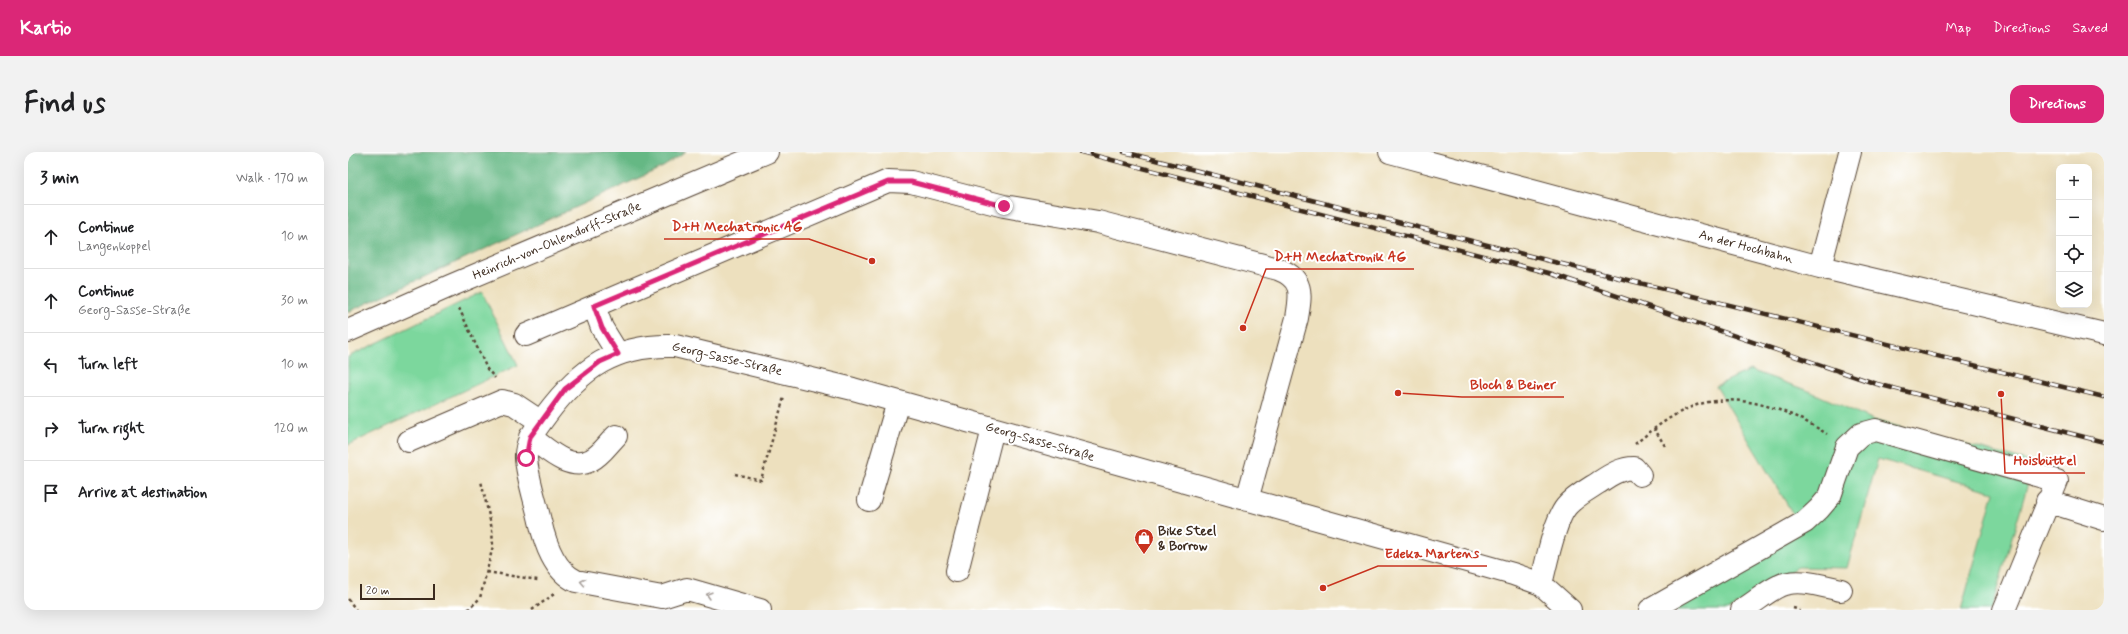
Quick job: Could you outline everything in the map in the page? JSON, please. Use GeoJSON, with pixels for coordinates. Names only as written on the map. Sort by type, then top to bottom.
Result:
{"type":"FeatureCollection","features":[{"type":"Feature","properties":{"kind":"street","name":"Heinrich-von-Ohlendorff-Straße"},"geometry":{"type":"LineString","coordinates":[[348,331],[450,286],[767,152]]}},
{"type":"Feature","properties":{"kind":"street","name":"An der Hochbahn"},"geometry":{"type":"LineString","coordinates":[[1390,152],[1820,267],[2104,334]]}},
{"type":"Feature","properties":{"kind":"street"},"geometry":{"type":"LineString","coordinates":[[1820,267],[1850,152]]}},
{"type":"Feature","properties":{"kind":"street"},"geometry":{"type":"LineString","coordinates":[[526,335],[888,182],[911,182],[1004,206],[1098,222],[1278,269],[1289,274],[1297,282],[1299,306],[1247,500]]}},
{"type":"Feature","properties":{"kind":"street"},"geometry":{"type":"LineString","coordinates":[[594,306],[602,328],[618,354]]}},
{"type":"Feature","properties":{"kind":"street","name":"Georg-Sasse-Straße"},"geometry":{"type":"LineString","coordinates":[[535,430],[565,389],[577,378],[600,362],[634,348],[655,345],[675,346],[898,402],[1513,574],[1541,584],[1570,610]]}},
{"type":"Feature","properties":{"kind":"street"},"geometry":{"type":"LineString","coordinates":[[409,441],[502,401],[514,404],[564,462],[572,463],[590,461],[616,436]]}},
{"type":"Feature","properties":{"kind":"street"},"geometry":{"type":"LineString","coordinates":[[869,500],[898,402]]}},
{"type":"Feature","properties":{"kind":"street"},"geometry":{"type":"LineString","coordinates":[[957,571],[993,429]]}},
{"type":"Feature","properties":{"kind":"street"},"geometry":{"type":"LineString","coordinates":[[535,430],[526,458],[546,546],[566,576],[576,581],[661,604],[688,589],[760,610]]}},
{"type":"Feature","properties":{"kind":"street"},"geometry":{"type":"LineString","coordinates":[[1650,610],[1804,522],[1819,509],[1830,496],[1847,448],[1861,434],[1876,430],[2057,481],[2047,501],[2004,610]]}},
{"type":"Feature","properties":{"kind":"street"},"geometry":{"type":"LineString","coordinates":[[1541,584],[1559,522],[1565,508],[1575,499],[1613,473],[1628,468],[1634,468],[1640,475]]}},
{"type":"Feature","properties":{"kind":"street"},"geometry":{"type":"LineString","coordinates":[[2047,501],[2104,519]]}},
{"type":"Feature","properties":{"kind":"street"},"geometry":{"type":"LineString","coordinates":[[1742,610],[1779,586],[1790,583],[1807,583],[1840,590]]}},
{"type":"Feature","properties":{"kind":"path"},"geometry":{"type":"LineString","coordinates":[[450,286],[487,369],[498,380]]}},
{"type":"Feature","properties":{"kind":"path"},"geometry":{"type":"LineString","coordinates":[[735,474],[761,480],[790,374]]}},
{"type":"Feature","properties":{"kind":"path"},"geometry":{"type":"LineString","coordinates":[[1613,473],[1626,451],[1654,428],[1694,406],[1723,399],[1745,401],[1796,416],[1847,448]]}},
{"type":"Feature","properties":{"kind":"path"},"geometry":{"type":"LineString","coordinates":[[1654,428],[1665,446]]}},
{"type":"Feature","properties":{"kind":"path"},"geometry":{"type":"LineString","coordinates":[[468,610],[480,598],[493,546],[492,529],[481,481]]}},
{"type":"Feature","properties":{"kind":"path"},"geometry":{"type":"LineString","coordinates":[[487,572],[542,581]]}},
{"type":"Feature","properties":{"kind":"path"},"geometry":{"type":"LineString","coordinates":[[348,599],[356,610]]}},
{"type":"Feature","properties":{"kind":"green space"},"geometry":{"type":"Polygon","coordinates":[[[348,152],[686,152],[663,167],[348,312],[348,152]]]}},
{"type":"Feature","properties":{"kind":"green space"},"geometry":{"type":"Polygon","coordinates":[[[482,292],[518,365],[348,445],[348,357],[482,292]]]}},
{"type":"Feature","properties":{"kind":"green space"},"geometry":{"type":"Polygon","coordinates":[[[1750,370],[1809,391],[1874,420],[2034,463],[1991,610],[1961,610],[1994,492],[1878,459],[1847,568],[1797,567],[1728,610],[1666,610],[1802,529],[1716,386],[1750,370]]]}},
{"type":"Feature","properties":{"kind":"railway"},"geometry":{"type":"LineString","coordinates":[[1081,152],[1549,273],[1877,384],[2104,442]]}},
{"type":"Feature","properties":{"kind":"railway"},"geometry":{"type":"LineString","coordinates":[[1124,152],[1550,261],[2104,397]]}},
{"type":"Feature","properties":{"kind":"place","name":"D+H Mechatronic AG"},"geometry":{"type":"Point","coordinates":[872,261]}},
{"type":"Feature","properties":{"kind":"place","name":"D+H Mechatronik AG"},"geometry":{"type":"Point","coordinates":[1243,328]}},
{"type":"Feature","properties":{"kind":"place","name":"Bloch & Beiner"},"geometry":{"type":"Point","coordinates":[1398,393]}},
{"type":"Feature","properties":{"kind":"place","name":"Hoisbüttel"},"geometry":{"type":"Point","coordinates":[2001,394]}},
{"type":"Feature","properties":{"kind":"place","name":"Bike Steel & Borrow"},"geometry":{"type":"Point","coordinates":[1144,555]}},
{"type":"Feature","properties":{"kind":"place","name":"Edeka Martens"},"geometry":{"type":"Point","coordinates":[1323,588]}},
{"type":"Feature","properties":{"kind":"route"},"geometry":{"type":"LineString","coordinates":[[526,458],[530,437],[565,389],[577,378],[600,362],[618,354],[602,328],[594,306],[879,184],[900,181],[911,182],[1004,206]]}}]}
